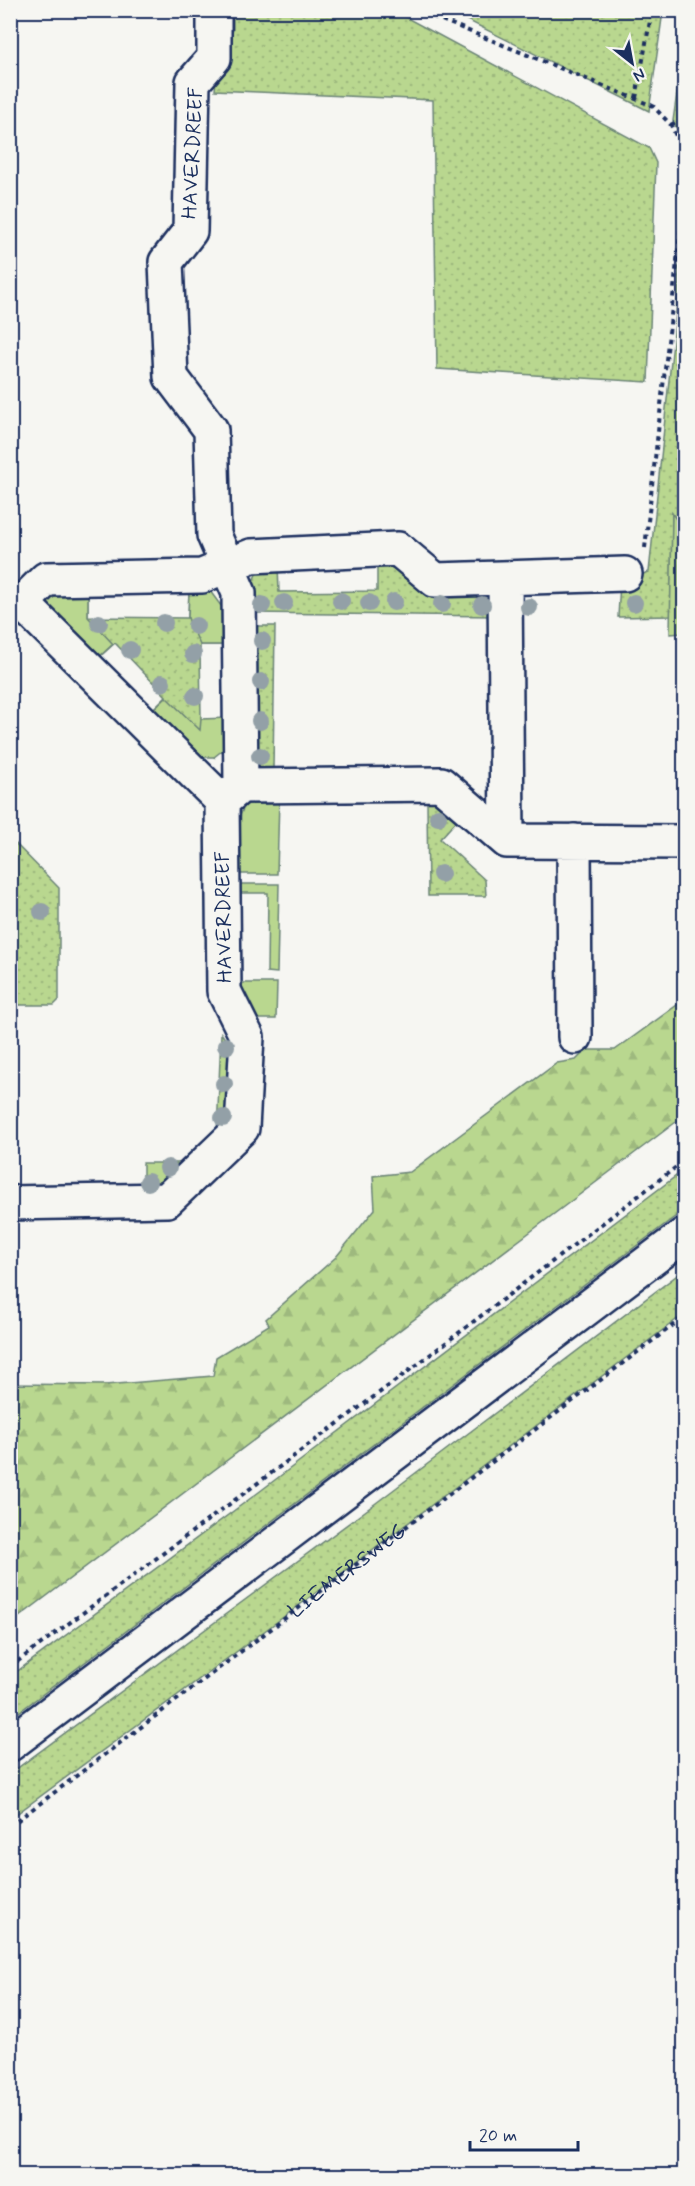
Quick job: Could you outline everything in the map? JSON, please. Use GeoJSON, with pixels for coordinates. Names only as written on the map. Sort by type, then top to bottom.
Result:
{"type":"FeatureCollection","features":[{"type":"Feature","properties":{"kind":"street","name":"HAVERDREEF"},"geometry":{"type":"LineString","coordinates":[[10,1203],[167,1200],[242,1128],[247,1037],[224,991],[239,593],[214,535],[212,430],[171,377],[166,262],[190,231],[193,81],[214,58],[214,10]]}},
{"type":"Feature","properties":{"kind":"street"},"geometry":{"type":"LineString","coordinates":[[625,574],[505,580],[435,580],[398,549],[251,556],[202,576],[46,579],[16,603],[231,794],[441,784],[507,841],[684,842]]}},
{"type":"Feature","properties":{"kind":"street"},"geometry":{"type":"LineString","coordinates":[[505,580],[507,841]]}},
{"type":"Feature","properties":{"kind":"street"},"geometry":{"type":"LineString","coordinates":[[574,842],[575,1037]]}},
{"type":"Feature","properties":{"kind":"street"},"geometry":{"type":"LineString","coordinates":[[10,1744],[684,1235]]}},
{"type":"Feature","properties":{"kind":"path"},"geometry":{"type":"LineString","coordinates":[[417,10],[653,106],[671,125],[684,154]]}},
{"type":"Feature","properties":{"kind":"path"},"geometry":{"type":"LineString","coordinates":[[636,98],[652,10]]}},
{"type":"Feature","properties":{"kind":"path"},"geometry":{"type":"LineString","coordinates":[[671,125],[684,117]]}},
{"type":"Feature","properties":{"kind":"path"},"geometry":{"type":"LineString","coordinates":[[625,574],[642,570],[684,199]]}},
{"type":"Feature","properties":{"kind":"path"},"geometry":{"type":"LineString","coordinates":[[10,1667],[427,1357],[684,1161]]}},
{"type":"Feature","properties":{"kind":"path","name":"LIEMERSWEG"},"geometry":{"type":"LineString","coordinates":[[10,1826],[684,1317]]}},
{"type":"Feature","properties":{"kind":"green space"},"geometry":{"type":"Polygon","coordinates":[[[233,11],[394,11],[649,148],[656,163],[648,382],[437,369],[433,100],[215,90],[218,62],[233,30],[233,11]]]}},
{"type":"Feature","properties":{"kind":"green space"},"geometry":{"type":"Polygon","coordinates":[[[449,11],[663,11],[649,111],[449,11]]]}},
{"type":"Feature","properties":{"kind":"green space"},"geometry":{"type":"Polygon","coordinates":[[[684,44],[684,144],[673,121],[684,44]]]}},
{"type":"Feature","properties":{"kind":"green space"},"geometry":{"type":"Polygon","coordinates":[[[684,144],[684,531],[672,514],[671,616],[618,617],[620,582],[649,572],[678,294],[684,144]]]}},
{"type":"Feature","properties":{"kind":"green space"},"geometry":{"type":"Polygon","coordinates":[[[672,513],[684,531],[684,633],[670,634],[672,513]]]}},
{"type":"Feature","properties":{"kind":"green space"},"geometry":{"type":"Polygon","coordinates":[[[377,564],[394,564],[424,594],[494,595],[494,616],[252,613],[253,581],[257,572],[278,565],[279,592],[377,591],[377,564]]]}},
{"type":"Feature","properties":{"kind":"green space"},"geometry":{"type":"Polygon","coordinates":[[[50,589],[88,589],[88,617],[188,618],[189,590],[210,591],[227,645],[200,645],[201,718],[214,757],[149,713],[166,696],[115,643],[97,659],[50,589]]]}},
{"type":"Feature","properties":{"kind":"green space"},"geometry":{"type":"Polygon","coordinates":[[[50,589],[88,589],[88,617],[113,644],[97,659],[45,607],[43,597],[50,589]]]}},
{"type":"Feature","properties":{"kind":"green space"},"geometry":{"type":"Polygon","coordinates":[[[189,590],[210,591],[227,614],[227,645],[200,645],[188,618],[189,590]]]}},
{"type":"Feature","properties":{"kind":"green space"},"geometry":{"type":"Polygon","coordinates":[[[250,626],[275,626],[273,770],[247,770],[250,626]]]}},
{"type":"Feature","properties":{"kind":"green space"},"geometry":{"type":"Polygon","coordinates":[[[166,697],[200,730],[201,719],[228,718],[228,746],[214,757],[191,757],[149,713],[166,697]]]}},
{"type":"Feature","properties":{"kind":"green space"},"geometry":{"type":"Polygon","coordinates":[[[279,798],[277,874],[238,874],[237,834],[245,806],[261,799],[279,798]]]}},
{"type":"Feature","properties":{"kind":"green space"},"geometry":{"type":"Polygon","coordinates":[[[427,800],[439,801],[459,818],[440,839],[485,880],[486,896],[428,896],[427,800]]]}},
{"type":"Feature","properties":{"kind":"green space"},"geometry":{"type":"Polygon","coordinates":[[[10,838],[59,888],[59,1000],[54,1005],[11,1005],[10,838]]]}},
{"type":"Feature","properties":{"kind":"green space"},"geometry":{"type":"Polygon","coordinates":[[[238,884],[279,884],[277,973],[267,972],[268,893],[237,893],[238,884]]]}},
{"type":"Feature","properties":{"kind":"green space"},"geometry":{"type":"Polygon","coordinates":[[[236,983],[277,983],[276,1019],[256,1019],[236,983]]]}},
{"type":"Feature","properties":{"kind":"green space"},"geometry":{"type":"Polygon","coordinates":[[[684,1000],[684,1116],[11,1623],[11,1384],[105,1385],[213,1376],[216,1357],[269,1325],[266,1319],[336,1257],[375,1209],[373,1176],[410,1172],[557,1063],[576,1060],[586,1050],[615,1050],[684,1000]]]}},
{"type":"Feature","properties":{"kind":"green space"},"geometry":{"type":"Polygon","coordinates":[[[221,1033],[232,1049],[229,1124],[217,1134],[221,1033]]]}},
{"type":"Feature","properties":{"kind":"green space"},"geometry":{"type":"Polygon","coordinates":[[[143,1163],[192,1163],[158,1190],[143,1191],[143,1163]]]}},
{"type":"Feature","properties":{"kind":"green space"},"geometry":{"type":"Polygon","coordinates":[[[684,1170],[684,1210],[11,1718],[11,1676],[259,1492],[684,1170]]]}},
{"type":"Feature","properties":{"kind":"green space"},"geometry":{"type":"Polygon","coordinates":[[[684,1270],[684,1314],[293,1610],[11,1818],[11,1773],[376,1503],[684,1270]]]}}]}
